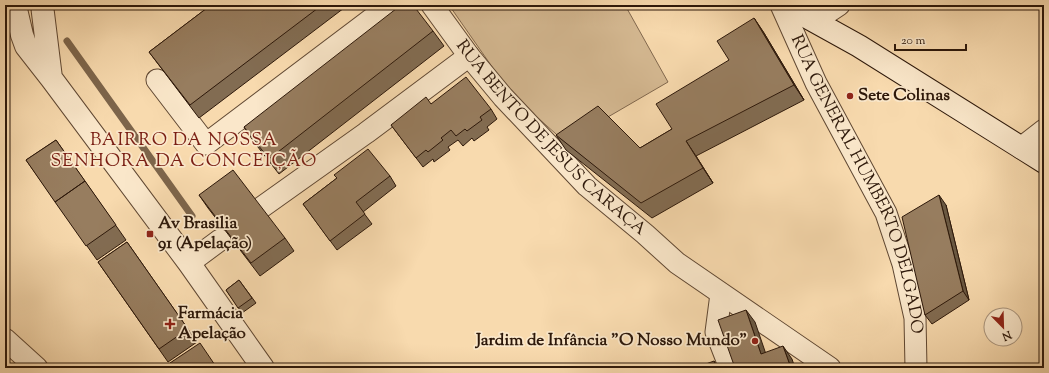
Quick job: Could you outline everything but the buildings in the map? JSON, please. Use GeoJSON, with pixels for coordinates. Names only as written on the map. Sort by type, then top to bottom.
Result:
{"type":"FeatureCollection","features":[{"type":"Feature","properties":{"kind":"street"},"geometry":{"type":"LineString","coordinates":[[15,5],[26,46],[189,263],[263,368]]}},
{"type":"Feature","properties":{"kind":"street"},"geometry":{"type":"LineString","coordinates":[[43,5],[51,78]]}},
{"type":"Feature","properties":{"kind":"street"},"geometry":{"type":"LineString","coordinates":[[157,80],[206,144],[390,5]]}},
{"type":"Feature","properties":{"kind":"street","name":"RUA BENTO DE JESUS CARAÇA"},"geometry":{"type":"LineString","coordinates":[[432,5],[469,56],[503,97],[587,186],[645,234],[677,263],[830,368]]}},
{"type":"Feature","properties":{"kind":"street","name":"RUA GENERAL HUMBERTO DELGADO"},"geometry":{"type":"LineString","coordinates":[[781,5],[816,83],[886,212],[903,264],[915,318],[916,368]]}},
{"type":"Feature","properties":{"kind":"street"},"geometry":{"type":"LineString","coordinates":[[785,5],[865,50],[1044,162]]}},
{"type":"Feature","properties":{"kind":"street"},"geometry":{"type":"LineString","coordinates":[[814,21],[839,5]]}},
{"type":"Feature","properties":{"kind":"street"},"geometry":{"type":"LineString","coordinates":[[262,207],[366,133],[469,56]]}},
{"type":"Feature","properties":{"kind":"street"},"geometry":{"type":"LineString","coordinates":[[1021,148],[1044,130]]}},
{"type":"Feature","properties":{"kind":"street"},"geometry":{"type":"LineString","coordinates":[[189,263],[220,240]]}},
{"type":"Feature","properties":{"kind":"street"},"geometry":{"type":"LineString","coordinates":[[721,294],[716,332],[730,368]]}},
{"type":"Feature","properties":{"kind":"street"},"geometry":{"type":"LineString","coordinates":[[5,339],[38,368]]}},
{"type":"Feature","properties":{"kind":"shaded area"},"geometry":{"type":"Polygon","coordinates":[[[449,5],[625,5],[668,82],[565,142],[511,94],[449,5]]]}},
{"type":"Feature","properties":{"kind":"waterway"},"geometry":{"type":"LineString","coordinates":[[67,41],[192,216]]}},
{"type":"Feature","properties":{"kind":"place","name":"Sete Colinas"},"geometry":{"type":"Point","coordinates":[850,96]}},
{"type":"Feature","properties":{"kind":"place","name":"Av Brasilia 91 (Apelação)"},"geometry":{"type":"Point","coordinates":[150,234]}},
{"type":"Feature","properties":{"kind":"place","name":"Farmácia Apelação"},"geometry":{"type":"Point","coordinates":[170,324]}},
{"type":"Feature","properties":{"kind":"place","name":"Jardim de Infância \"O Nosso Mundo\""},"geometry":{"type":"Point","coordinates":[755,341]}},
{"type":"Feature","properties":{"kind":"district","name":"BAIRRO DA NOSSA SENHORA DA CONCEIÇÃO"},"geometry":{"type":"Point","coordinates":[184,151]}}]}
